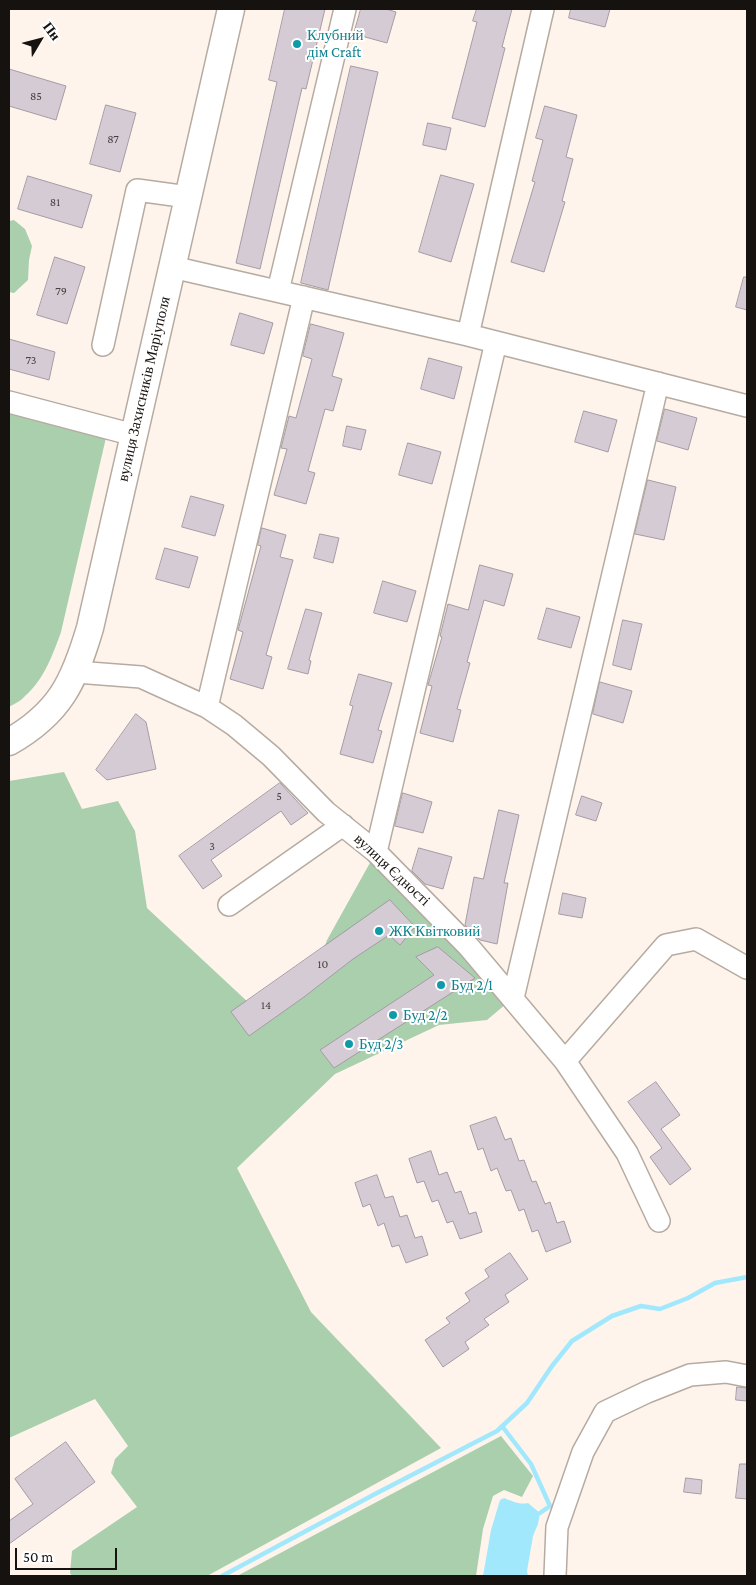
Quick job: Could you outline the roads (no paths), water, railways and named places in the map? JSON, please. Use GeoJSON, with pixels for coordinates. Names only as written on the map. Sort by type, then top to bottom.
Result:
{"type":"FeatureCollection","features":[{"type":"Feature","properties":{"kind":"main road","name":"вулиця Захисників Маріуполя"},"geometry":{"type":"LineString","coordinates":[[9,742],[42,719],[63,696],[76,672],[90,628],[231,9]]}},
{"type":"Feature","properties":{"kind":"street"},"geometry":{"type":"LineString","coordinates":[[278,292],[345,9]]}},
{"type":"Feature","properties":{"kind":"street"},"geometry":{"type":"LineString","coordinates":[[468,335],[543,9]]}},
{"type":"Feature","properties":{"kind":"street"},"geometry":{"type":"LineString","coordinates":[[103,345],[137,190],[188,196]]}},
{"type":"Feature","properties":{"kind":"street"},"geometry":{"type":"LineString","coordinates":[[172,267],[468,335],[747,406]]}},
{"type":"Feature","properties":{"kind":"street"},"geometry":{"type":"LineString","coordinates":[[207,707],[304,297]]}},
{"type":"Feature","properties":{"kind":"street"},"geometry":{"type":"LineString","coordinates":[[376,852],[496,342]]}},
{"type":"Feature","properties":{"kind":"street"},"geometry":{"type":"LineString","coordinates":[[513,998],[658,383]]}},
{"type":"Feature","properties":{"kind":"street"},"geometry":{"type":"LineString","coordinates":[[9,402],[134,435]]}},
{"type":"Feature","properties":{"kind":"street","name":"вулиця Єдності"},"geometry":{"type":"LineString","coordinates":[[76,672],[141,677],[207,707],[234,724],[271,756],[326,812],[376,852],[470,947],[565,1061],[627,1153],[659,1221]]}},
{"type":"Feature","properties":{"kind":"street"},"geometry":{"type":"LineString","coordinates":[[229,905],[343,825]]}},
{"type":"Feature","properties":{"kind":"street"},"geometry":{"type":"LineString","coordinates":[[565,1061],[666,945],[696,939],[747,968]]}},
{"type":"Feature","properties":{"kind":"street"},"geometry":{"type":"LineString","coordinates":[[555,1576],[557,1527],[583,1452],[605,1412],[647,1392],[690,1375],[726,1372],[747,1376]]}},
{"type":"Feature","properties":{"kind":"water"},"geometry":{"type":"Polygon","coordinates":[[[504,1498],[519,1503],[528,1503],[540,1513],[533,1536],[527,1571],[528,1576],[483,1576],[491,1530],[500,1500],[504,1498]]]}},
{"type":"Feature","properties":{"kind":"waterway"},"geometry":{"type":"LineString","coordinates":[[222,1576],[497,1431],[527,1403],[552,1366],[572,1341],[612,1316],[641,1306],[660,1309],[688,1298],[715,1283],[747,1277]]}},
{"type":"Feature","properties":{"kind":"waterway"},"geometry":{"type":"LineString","coordinates":[[502,1426],[531,1464],[550,1506],[540,1513]]}},
{"type":"Feature","properties":{"kind":"place","name":"Клубний дім Craft"},"geometry":{"type":"Point","coordinates":[297,44]}},
{"type":"Feature","properties":{"kind":"place","name":"ЖК Квітковий"},"geometry":{"type":"Point","coordinates":[379,931]}},
{"type":"Feature","properties":{"kind":"place","name":"Буд 2/1"},"geometry":{"type":"Point","coordinates":[441,985]}},
{"type":"Feature","properties":{"kind":"place","name":"Буд 2/2"},"geometry":{"type":"Point","coordinates":[393,1015]}},
{"type":"Feature","properties":{"kind":"place","name":"Буд 2/3"},"geometry":{"type":"Point","coordinates":[349,1044]}}]}
